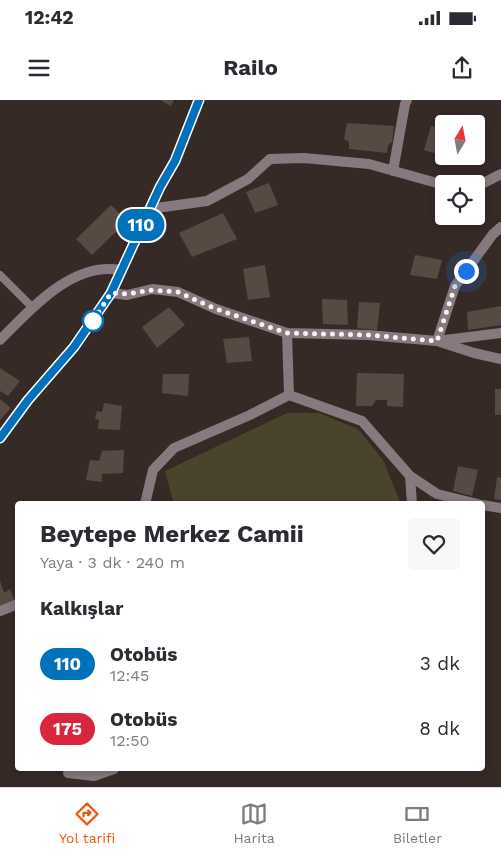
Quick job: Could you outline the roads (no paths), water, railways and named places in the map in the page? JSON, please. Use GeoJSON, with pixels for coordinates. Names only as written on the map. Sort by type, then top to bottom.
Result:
{"type":"FeatureCollection","features":[{"type":"Feature","properties":{"kind":"street"},"geometry":{"type":"LineString","coordinates":[[0,438],[28,400],[74,347],[111,293],[149,209],[175,161],[199,100]]}},
{"type":"Feature","properties":{"kind":"street"},"geometry":{"type":"LineString","coordinates":[[393,170],[407,100]]}},
{"type":"Feature","properties":{"kind":"street"},"geometry":{"type":"LineString","coordinates":[[149,209],[207,201],[248,180],[270,159],[304,158],[360,163],[435,182]]}},
{"type":"Feature","properties":{"kind":"street"},"geometry":{"type":"LineString","coordinates":[[485,183],[501,174]]}},
{"type":"Feature","properties":{"kind":"street"},"geometry":{"type":"LineString","coordinates":[[437,341],[455,286],[493,234],[501,227]]}},
{"type":"Feature","properties":{"kind":"street"},"geometry":{"type":"LineString","coordinates":[[0,340],[33,308],[77,275],[94,269],[121,270]]}},
{"type":"Feature","properties":{"kind":"street"},"geometry":{"type":"LineString","coordinates":[[111,293],[127,294],[152,290],[178,292],[216,309],[287,333],[368,335],[437,341],[501,333]]}},
{"type":"Feature","properties":{"kind":"street"},"geometry":{"type":"LineString","coordinates":[[287,333],[289,396]]}},
{"type":"Feature","properties":{"kind":"street"},"geometry":{"type":"LineString","coordinates":[[437,341],[474,353],[501,359]]}},
{"type":"Feature","properties":{"kind":"street"},"geometry":{"type":"LineString","coordinates":[[146,501],[153,470],[174,448],[289,396],[362,421],[410,476],[437,494],[466,501]]}},
{"type":"Feature","properties":{"kind":"street"},"geometry":{"type":"LineString","coordinates":[[410,476],[412,501]]}},
{"type":"Feature","properties":{"kind":"street"},"geometry":{"type":"LineString","coordinates":[[485,505],[501,508]]}},
{"type":"Feature","properties":{"kind":"street"},"geometry":{"type":"LineString","coordinates":[[0,611],[15,605]]}},
{"type":"Feature","properties":{"kind":"street"},"geometry":{"type":"LineString","coordinates":[[68,773],[94,776],[108,771]]}},
{"type":"Feature","properties":{"kind":"lane"},"geometry":{"type":"LineString","coordinates":[[0,275],[33,308]]}}]}
